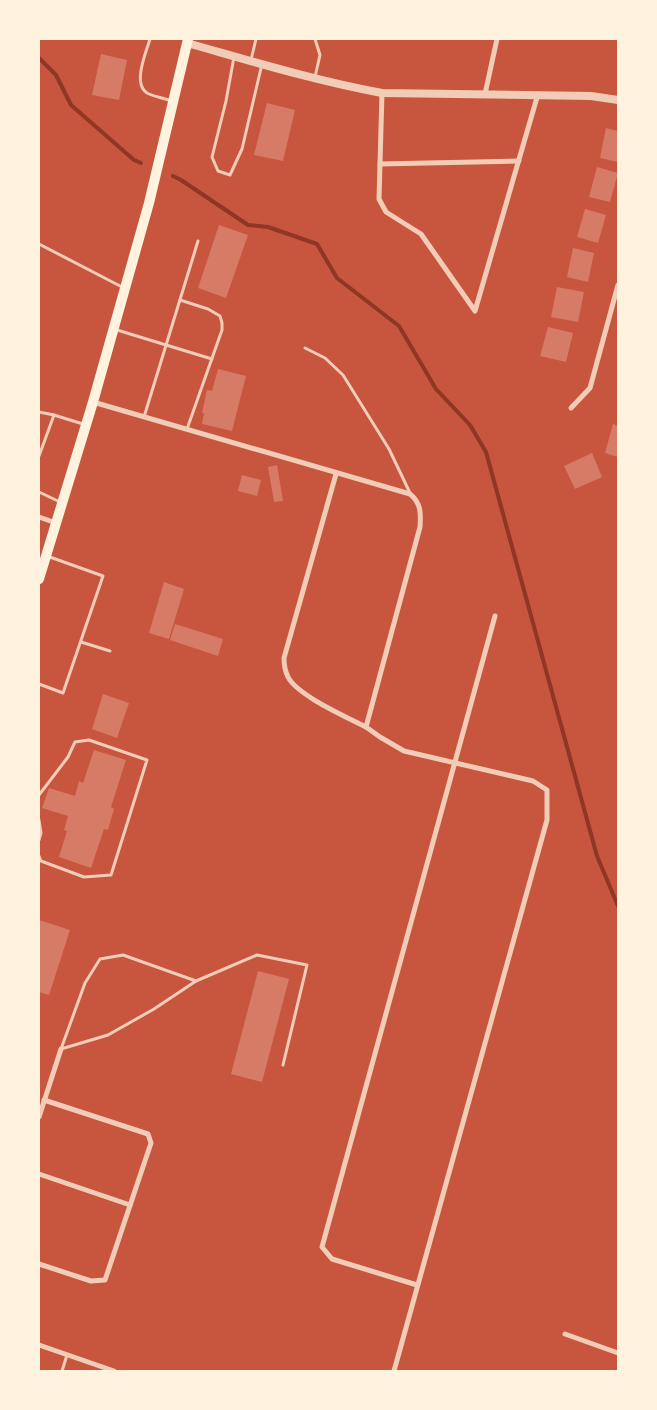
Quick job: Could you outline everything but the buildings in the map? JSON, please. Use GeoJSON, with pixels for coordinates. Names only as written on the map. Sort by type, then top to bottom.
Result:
{"type":"FeatureCollection","features":[{"type":"Feature","properties":{"kind":"main road"},"geometry":{"type":"LineString","coordinates":[[39,579],[43,560],[57,523],[93,402],[149,203],[188,41]]}},
{"type":"Feature","properties":{"kind":"street"},"geometry":{"type":"LineString","coordinates":[[485,94],[497,39]]}},
{"type":"Feature","properties":{"kind":"street"},"geometry":{"type":"LineString","coordinates":[[188,41],[251,61],[315,78],[350,87],[382,92],[538,94],[591,96],[618,100]]}},
{"type":"Feature","properties":{"kind":"street"},"geometry":{"type":"LineString","coordinates":[[382,92],[379,198],[386,212],[421,234],[475,311],[538,94]]}},
{"type":"Feature","properties":{"kind":"street"},"geometry":{"type":"LineString","coordinates":[[380,164],[518,160]]}},
{"type":"Feature","properties":{"kind":"street"},"geometry":{"type":"LineString","coordinates":[[571,408],[590,388],[618,285]]}},
{"type":"Feature","properties":{"kind":"street"},"geometry":{"type":"LineString","coordinates":[[93,402],[410,494],[415,498],[421,510],[420,527],[366,727]]}},
{"type":"Feature","properties":{"kind":"street"},"geometry":{"type":"LineString","coordinates":[[336,474],[284,658],[285,669],[290,681],[300,690],[404,750],[533,781],[547,790],[547,820],[394,1371]]}},
{"type":"Feature","properties":{"kind":"street"},"geometry":{"type":"LineString","coordinates":[[39,517],[57,523]]}},
{"type":"Feature","properties":{"kind":"street"},"geometry":{"type":"LineString","coordinates":[[417,1286],[332,1259],[322,1247],[495,616]]}},
{"type":"Feature","properties":{"kind":"street"},"geometry":{"type":"LineString","coordinates":[[39,1117],[61,1049]]}},
{"type":"Feature","properties":{"kind":"street"},"geometry":{"type":"LineString","coordinates":[[39,1264],[91,1281],[105,1280],[151,1142],[148,1134],[44,1100]]}},
{"type":"Feature","properties":{"kind":"street"},"geometry":{"type":"LineString","coordinates":[[39,1174],[130,1205]]}},
{"type":"Feature","properties":{"kind":"street"},"geometry":{"type":"LineString","coordinates":[[565,1334],[618,1353]]}},
{"type":"Feature","properties":{"kind":"street"},"geometry":{"type":"LineString","coordinates":[[39,1345],[114,1371]]}},
{"type":"Feature","properties":{"kind":"lane"},"geometry":{"type":"LineString","coordinates":[[149,39],[139,80],[141,88],[148,93],[173,101]]}},
{"type":"Feature","properties":{"kind":"lane"},"geometry":{"type":"LineString","coordinates":[[251,61],[256,39]]}},
{"type":"Feature","properties":{"kind":"lane"},"geometry":{"type":"LineString","coordinates":[[315,39],[320,55],[315,78]]}},
{"type":"Feature","properties":{"kind":"lane"},"geometry":{"type":"LineString","coordinates":[[234,56],[226,101],[212,157],[218,171],[230,175],[242,149],[262,64]]}},
{"type":"Feature","properties":{"kind":"lane"},"geometry":{"type":"LineString","coordinates":[[144,417],[198,241]]}},
{"type":"Feature","properties":{"kind":"lane"},"geometry":{"type":"LineString","coordinates":[[39,244],[125,288]]}},
{"type":"Feature","properties":{"kind":"lane"},"geometry":{"type":"LineString","coordinates":[[180,300],[208,309],[220,316],[222,323],[222,330],[187,430]]}},
{"type":"Feature","properties":{"kind":"lane"},"geometry":{"type":"LineString","coordinates":[[114,329],[212,359]]}},
{"type":"Feature","properties":{"kind":"lane"},"geometry":{"type":"LineString","coordinates":[[306,348],[325,358],[343,375],[389,449],[410,494]]}},
{"type":"Feature","properties":{"kind":"lane"},"geometry":{"type":"LineString","coordinates":[[39,412],[86,425]]}},
{"type":"Feature","properties":{"kind":"lane"},"geometry":{"type":"LineString","coordinates":[[39,456],[54,415]]}},
{"type":"Feature","properties":{"kind":"lane"},"geometry":{"type":"LineString","coordinates":[[39,492],[63,503]]}},
{"type":"Feature","properties":{"kind":"lane"},"geometry":{"type":"LineString","coordinates":[[39,684],[63,693],[104,576],[43,560]]}},
{"type":"Feature","properties":{"kind":"lane"},"geometry":{"type":"LineString","coordinates":[[81,642],[110,651]]}},
{"type":"Feature","properties":{"kind":"lane"},"geometry":{"type":"LineString","coordinates":[[39,795],[68,756],[75,742],[89,740],[148,760],[111,875],[84,877],[41,861],[39,856]]}},
{"type":"Feature","properties":{"kind":"lane"},"geometry":{"type":"LineString","coordinates":[[39,820],[41,833],[39,840]]}},
{"type":"Feature","properties":{"kind":"lane"},"geometry":{"type":"LineString","coordinates":[[61,1049],[85,984],[100,959],[123,955],[196,980]]}},
{"type":"Feature","properties":{"kind":"lane"},"geometry":{"type":"LineString","coordinates":[[61,1049],[108,1035],[154,1009],[196,980],[257,955],[307,965],[283,1065]]}},
{"type":"Feature","properties":{"kind":"lane"},"geometry":{"type":"LineString","coordinates":[[62,1371],[67,1355]]}},
{"type":"Feature","properties":{"kind":"waterway"},"geometry":{"type":"LineString","coordinates":[[39,58],[56,75],[71,105],[134,160],[141,163]]}},
{"type":"Feature","properties":{"kind":"waterway"},"geometry":{"type":"LineString","coordinates":[[173,176],[248,225],[268,227],[317,244],[337,278],[399,326],[436,389],[470,425],[486,452],[597,856],[618,906]]}}]}
